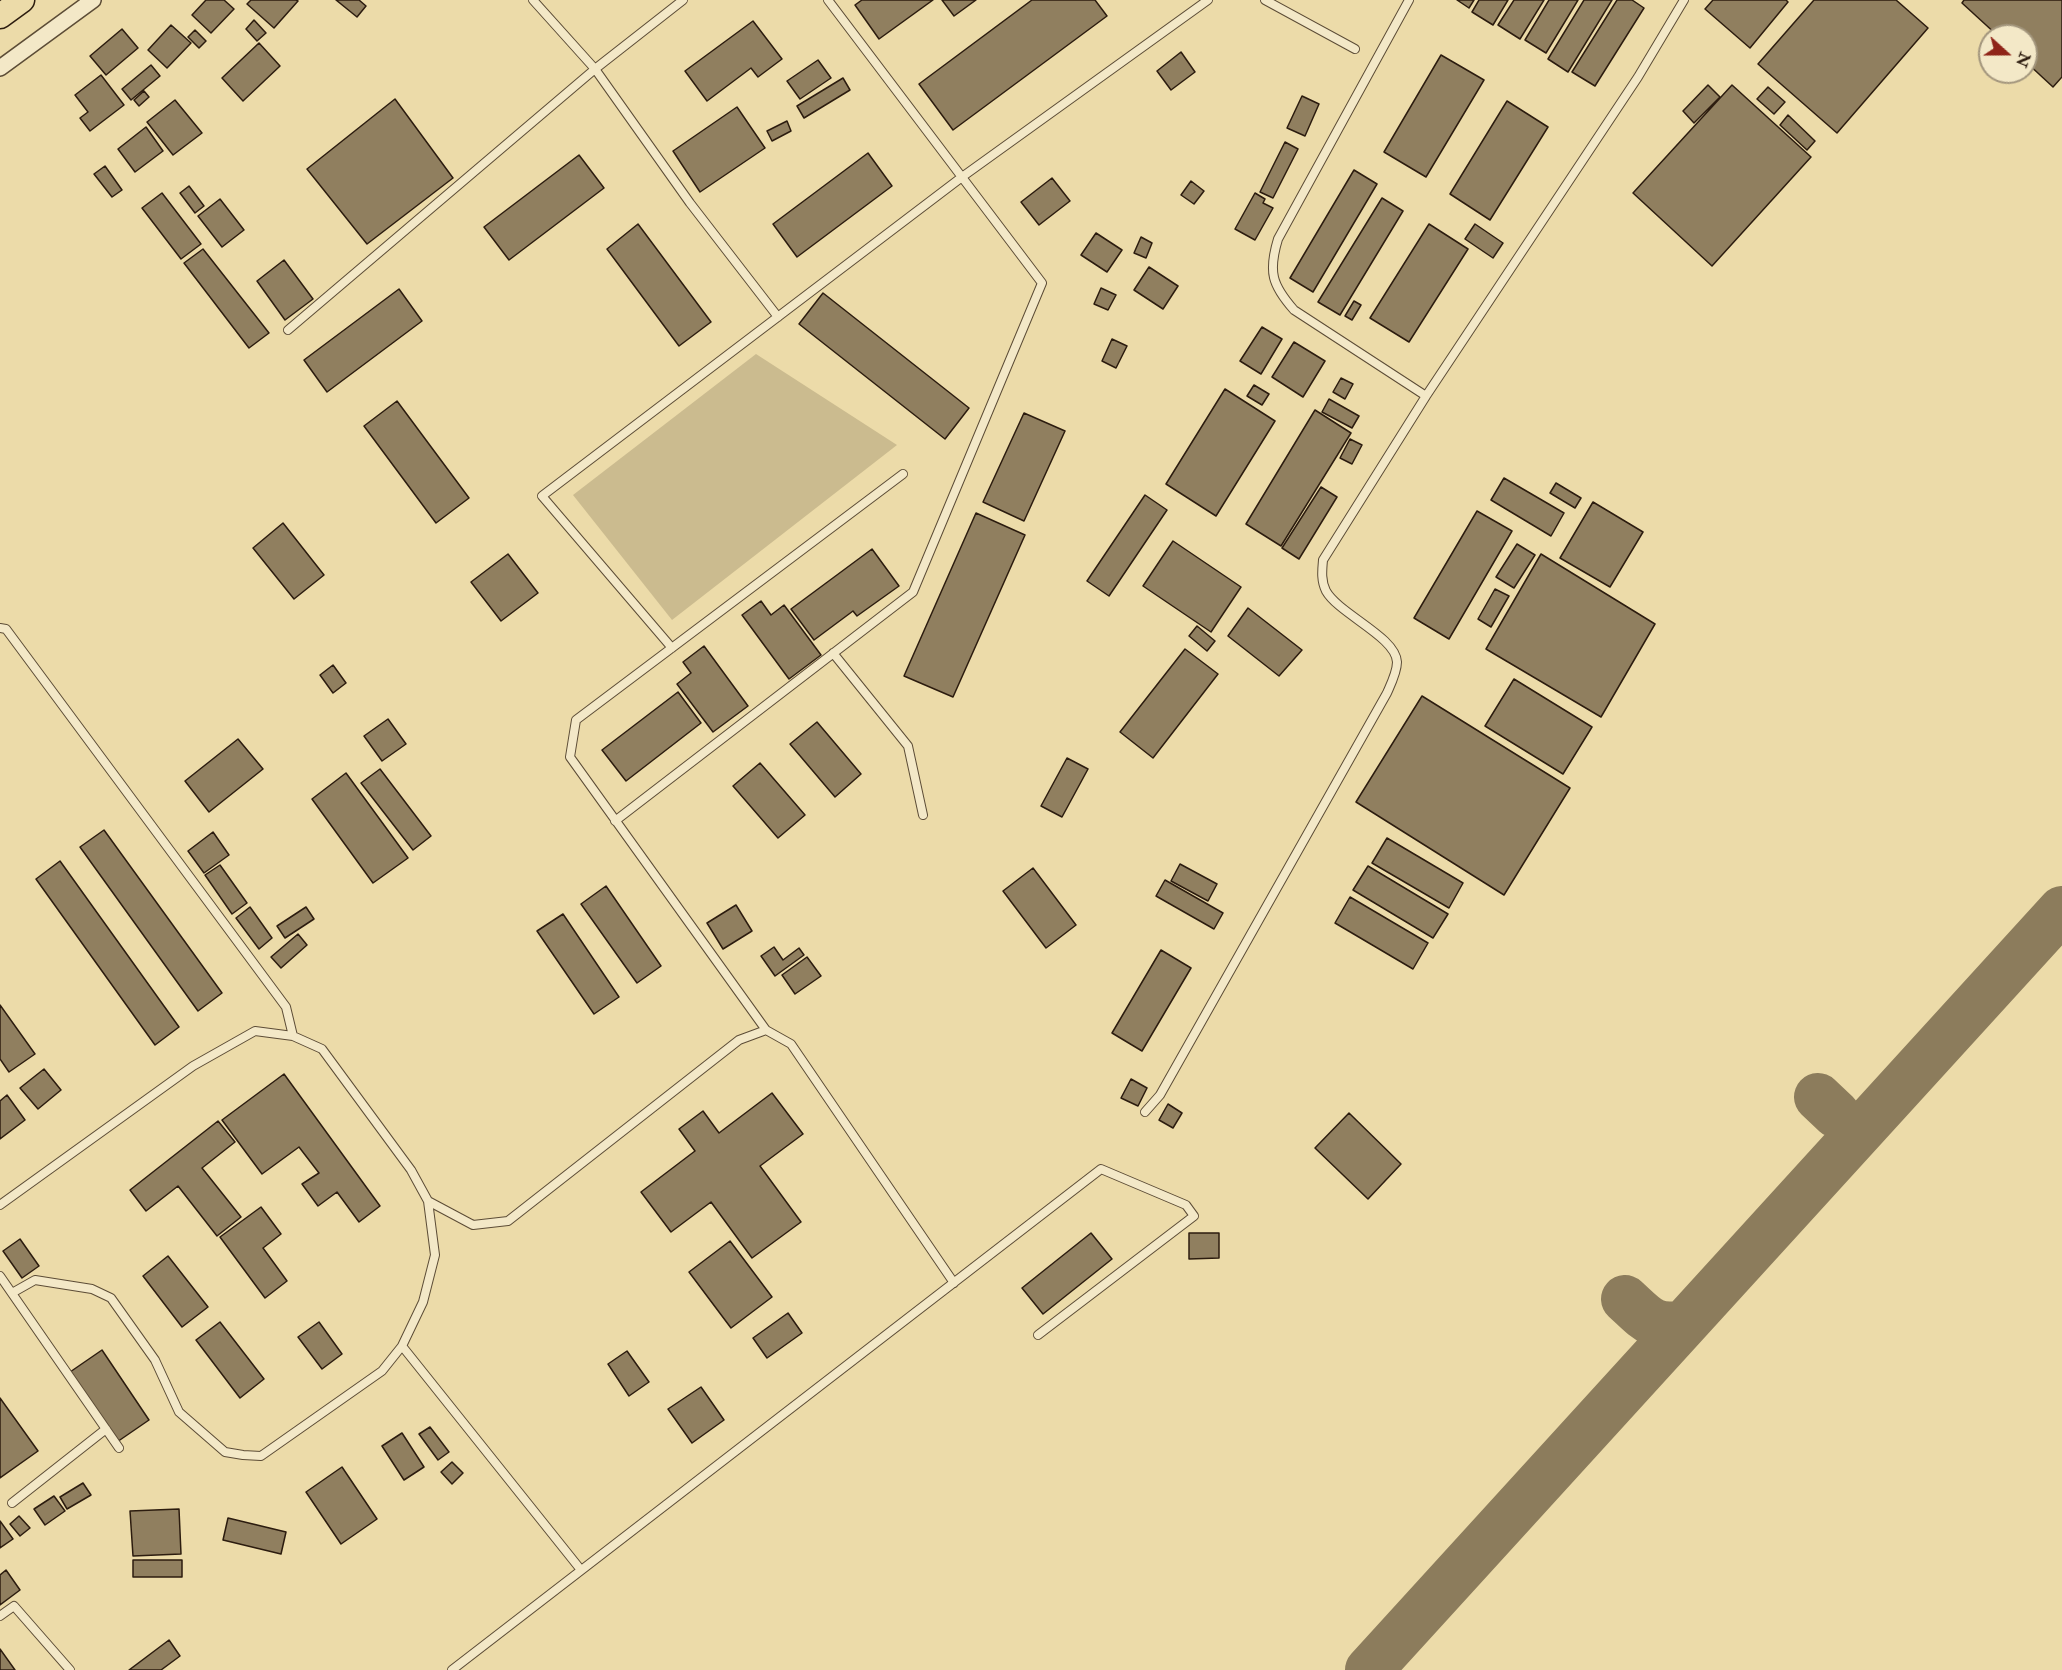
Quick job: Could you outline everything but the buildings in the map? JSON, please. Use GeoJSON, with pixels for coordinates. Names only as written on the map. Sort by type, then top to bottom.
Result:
{"type":"FeatureCollection","features":[{"type":"Feature","properties":{"kind":"main road"},"geometry":{"type":"LineString","coordinates":[[0,16],[22,0]]}},
{"type":"Feature","properties":{"kind":"street"},"geometry":{"type":"LineString","coordinates":[[0,68],[93,0]]}},
{"type":"Feature","properties":{"kind":"lane"},"geometry":{"type":"LineString","coordinates":[[533,0],[595,69],[690,203],[778,317]]}},
{"type":"Feature","properties":{"kind":"lane"},"geometry":{"type":"LineString","coordinates":[[288,330],[595,69],[683,0]]}},
{"type":"Feature","properties":{"kind":"lane"},"geometry":{"type":"LineString","coordinates":[[615,821],[913,592],[1042,283],[828,0]]}},
{"type":"Feature","properties":{"kind":"lane"},"geometry":{"type":"LineString","coordinates":[[672,648],[542,496],[962,177],[1208,0]]}},
{"type":"Feature","properties":{"kind":"lane"},"geometry":{"type":"LineString","coordinates":[[1265,0],[1355,49]]}},
{"type":"Feature","properties":{"kind":"lane"},"geometry":{"type":"LineString","coordinates":[[1409,0],[1278,239],[1272,257],[1278,292],[1293,310],[1426,396]]}},
{"type":"Feature","properties":{"kind":"lane"},"geometry":{"type":"LineString","coordinates":[[1145,1112],[1160,1095],[1387,693],[1395,673],[1397,662],[1394,651],[1335,602],[1326,591],[1321,576],[1323,560],[1426,396],[1638,77],[1684,0]]}},
{"type":"Feature","properties":{"kind":"lane"},"geometry":{"type":"LineString","coordinates":[[903,474],[576,720],[570,757],[766,1030],[791,1044],[954,1283]]}},
{"type":"Feature","properties":{"kind":"lane"},"geometry":{"type":"LineString","coordinates":[[0,628],[6,629],[286,1007],[293,1036]]}},
{"type":"Feature","properties":{"kind":"lane"},"geometry":{"type":"LineString","coordinates":[[833,653],[908,746],[923,815]]}},
{"type":"Feature","properties":{"kind":"lane"},"geometry":{"type":"LineString","coordinates":[[428,1202],[473,1225],[508,1221],[739,1041],[766,1030]]}},
{"type":"Feature","properties":{"kind":"lane"},"geometry":{"type":"LineString","coordinates":[[0,1205],[193,1066],[255,1031],[293,1036],[322,1050],[411,1170],[428,1202],[435,1255],[423,1302],[402,1346],[382,1371],[261,1456],[225,1452],[179,1412],[155,1360],[111,1299],[92,1289],[35,1280],[12,1293]]}},
{"type":"Feature","properties":{"kind":"lane"},"geometry":{"type":"LineString","coordinates":[[452,1670],[1101,1169],[1186,1204],[1194,1216],[1038,1335]]}},
{"type":"Feature","properties":{"kind":"lane"},"geometry":{"type":"LineString","coordinates":[[0,1276],[119,1448]]}},
{"type":"Feature","properties":{"kind":"lane"},"geometry":{"type":"LineString","coordinates":[[402,1346],[581,1570]]}},
{"type":"Feature","properties":{"kind":"lane"},"geometry":{"type":"LineString","coordinates":[[12,1503],[106,1429]]}},
{"type":"Feature","properties":{"kind":"lane"},"geometry":{"type":"LineString","coordinates":[[0,1616],[14,1606],[70,1670]]}},
{"type":"Feature","properties":{"kind":"shaded area"},"geometry":{"type":"Polygon","coordinates":[[[756,354],[897,445],[672,620],[573,495],[756,354]]]}},
{"type":"Feature","properties":{"kind":"taxiway"},"geometry":{"type":"LineString","coordinates":[[1369,1670],[2062,910]]}},
{"type":"Feature","properties":{"kind":"taxiway"},"geometry":{"type":"LineString","coordinates":[[1818,1097],[1836,1114]]}},
{"type":"Feature","properties":{"kind":"taxiway"},"geometry":{"type":"LineString","coordinates":[[1625,1299],[1645,1317],[1657,1324],[1684,1324]]}}]}
